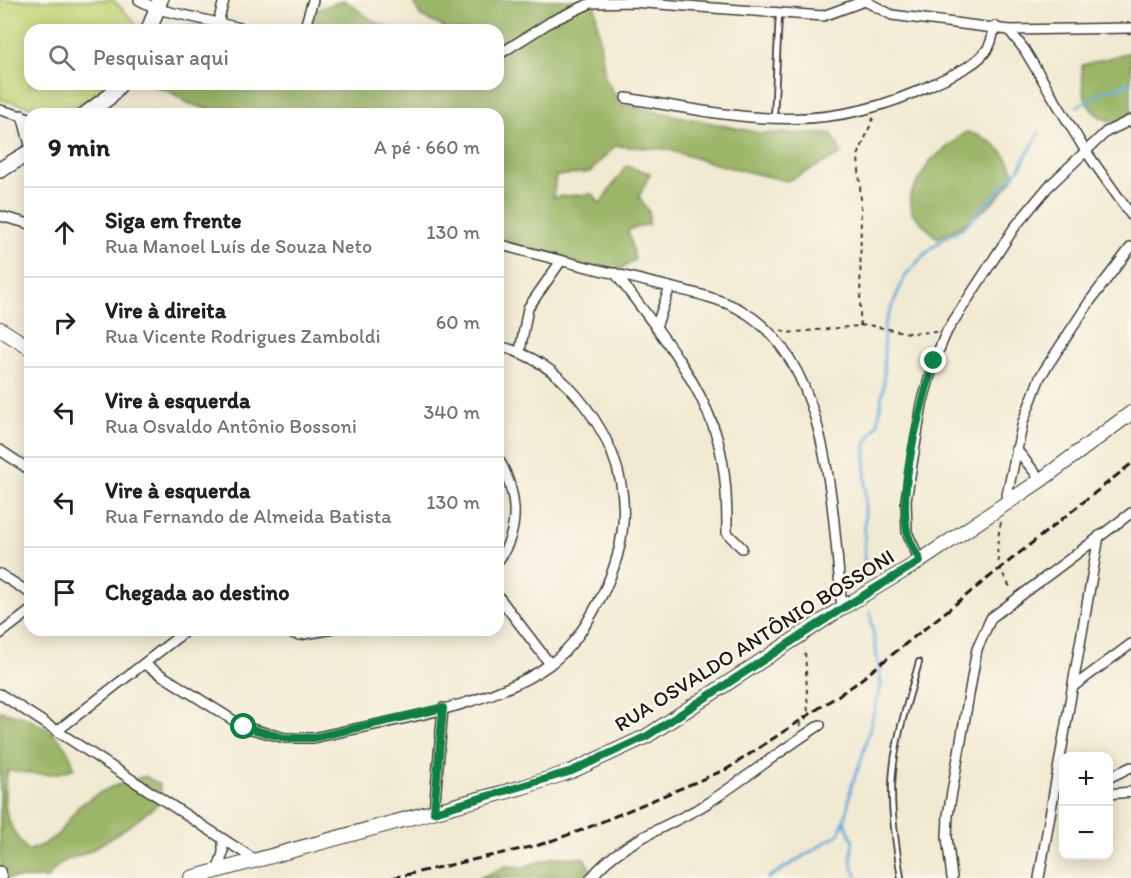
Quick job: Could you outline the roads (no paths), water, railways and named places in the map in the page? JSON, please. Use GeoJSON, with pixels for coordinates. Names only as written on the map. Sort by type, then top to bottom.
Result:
{"type":"FeatureCollection","features":[{"type":"Feature","properties":{"kind":"main road"},"geometry":{"type":"LineString","coordinates":[[151,24],[159,4]]}},
{"type":"Feature","properties":{"kind":"main road"},"geometry":{"type":"LineString","coordinates":[[94,108],[115,90]]}},
{"type":"Feature","properties":{"kind":"main road"},"geometry":{"type":"LineString","coordinates":[[0,170],[24,156]]}},
{"type":"Feature","properties":{"kind":"street"},"geometry":{"type":"LineString","coordinates":[[139,0],[222,24]]}},
{"type":"Feature","properties":{"kind":"street"},"geometry":{"type":"LineString","coordinates":[[218,23],[224,0]]}},
{"type":"Feature","properties":{"kind":"street"},"geometry":{"type":"LineString","coordinates":[[306,24],[313,0]]}},
{"type":"Feature","properties":{"kind":"street"},"geometry":{"type":"LineString","coordinates":[[504,51],[572,10],[591,3],[632,1],[726,4],[779,13],[823,16],[865,0],[892,15],[995,26],[1009,30],[1131,28]]}},
{"type":"Feature","properties":{"kind":"street"},"geometry":{"type":"LineString","coordinates":[[626,98],[747,118],[819,119],[878,107],[910,96],[973,62],[988,48],[995,26]]}},
{"type":"Feature","properties":{"kind":"street"},"geometry":{"type":"LineString","coordinates":[[1009,30],[1024,50],[1085,150],[1131,215]]}},
{"type":"Feature","properties":{"kind":"street"},"geometry":{"type":"LineString","coordinates":[[0,110],[24,116]]}},
{"type":"Feature","properties":{"kind":"street"},"geometry":{"type":"LineString","coordinates":[[920,561],[907,532],[906,501],[922,404],[934,361],[947,331],[1014,228],[1048,187],[1106,132],[1131,120]]}},
{"type":"Feature","properties":{"kind":"street"},"geometry":{"type":"LineString","coordinates":[[0,216],[24,222]]}},
{"type":"Feature","properties":{"kind":"street"},"geometry":{"type":"LineString","coordinates":[[504,246],[695,292],[745,313],[772,333],[798,374],[818,431],[828,484],[843,608]]}},
{"type":"Feature","properties":{"kind":"street"},"geometry":{"type":"LineString","coordinates":[[1005,504],[1032,395],[1040,377],[1090,301],[1131,247]]}},
{"type":"Feature","properties":{"kind":"street"},"geometry":{"type":"LineString","coordinates":[[520,351],[528,308],[561,261]]}},
{"type":"Feature","properties":{"kind":"street"},"geometry":{"type":"LineString","coordinates":[[615,273],[656,327],[694,385],[709,418],[724,473],[727,533],[742,548]]}},
{"type":"Feature","properties":{"kind":"street"},"geometry":{"type":"LineString","coordinates":[[656,327],[670,287]]}},
{"type":"Feature","properties":{"kind":"street"},"geometry":{"type":"LineString","coordinates":[[0,329],[24,344]]}},
{"type":"Feature","properties":{"kind":"street"},"geometry":{"type":"LineString","coordinates":[[144,664],[244,727],[285,738],[313,738],[492,696],[550,664],[585,628],[616,562],[623,535],[621,480],[607,442],[587,408],[558,376],[520,351],[504,347]]}},
{"type":"Feature","properties":{"kind":"street","name":"RUA OSVALDO ANTÔNIO BOSSONI"},"geometry":{"type":"LineString","coordinates":[[191,878],[532,784],[572,771],[619,750],[647,736],[843,608],[920,561],[1041,480],[1131,413]]}},
{"type":"Feature","properties":{"kind":"street"},"geometry":{"type":"LineString","coordinates":[[0,450],[24,466]]}},
{"type":"Feature","properties":{"kind":"street"},"geometry":{"type":"LineString","coordinates":[[1017,450],[1041,480]]}},
{"type":"Feature","properties":{"kind":"street"},"geometry":{"type":"LineString","coordinates":[[504,469],[515,507],[514,524],[504,547]]}},
{"type":"Feature","properties":{"kind":"street"},"geometry":{"type":"LineString","coordinates":[[952,878],[947,837],[948,815],[977,649],[991,618],[1131,513]]}},
{"type":"Feature","properties":{"kind":"street"},"geometry":{"type":"LineString","coordinates":[[1039,878],[1099,536]]}},
{"type":"Feature","properties":{"kind":"street"},"geometry":{"type":"LineString","coordinates":[[0,574],[24,589]]}},
{"type":"Feature","properties":{"kind":"street"},"geometry":{"type":"LineString","coordinates":[[504,604],[550,664]]}},
{"type":"Feature","properties":{"kind":"street"},"geometry":{"type":"LineString","coordinates":[[0,634],[24,616]]}},
{"type":"Feature","properties":{"kind":"street"},"geometry":{"type":"LineString","coordinates":[[57,731],[179,636]]}},
{"type":"Feature","properties":{"kind":"street"},"geometry":{"type":"LineString","coordinates":[[1074,686],[1131,644]]}},
{"type":"Feature","properties":{"kind":"street"},"geometry":{"type":"LineString","coordinates":[[0,694],[224,842],[257,861]]}},
{"type":"Feature","properties":{"kind":"street"},"geometry":{"type":"LineString","coordinates":[[434,812],[443,708]]}},
{"type":"Feature","properties":{"kind":"street"},"geometry":{"type":"LineString","coordinates":[[591,878],[603,862],[622,848],[665,828],[707,803],[820,725]]}},
{"type":"Feature","properties":{"kind":"street"},"geometry":{"type":"LineString","coordinates":[[1113,776],[1131,767]]}},
{"type":"Feature","properties":{"kind":"street"},"geometry":{"type":"LineString","coordinates":[[1113,794],[1131,792]]}},
{"type":"Feature","properties":{"kind":"street"},"geometry":{"type":"LineString","coordinates":[[1053,803],[1059,801]]}},
{"type":"Feature","properties":{"kind":"street"},"geometry":{"type":"LineString","coordinates":[[216,872],[224,853],[224,842]]}},
{"type":"Feature","properties":{"kind":"street"},"geometry":{"type":"LineString","coordinates":[[0,872],[2,878]]}},
{"type":"Feature","properties":{"kind":"lane"},"geometry":{"type":"LineString","coordinates":[[774,119],[779,13]]}},
{"type":"Feature","properties":{"kind":"lane"},"geometry":{"type":"LineString","coordinates":[[901,878],[893,830],[892,792],[899,734],[919,663]]}},
{"type":"Feature","properties":{"kind":"waterway"},"geometry":{"type":"LineString","coordinates":[[1078,106],[1105,91],[1131,83]]}},
{"type":"Feature","properties":{"kind":"waterway"},"geometry":{"type":"LineString","coordinates":[[864,580],[866,444],[878,423],[884,382],[884,325],[905,276],[925,254],[944,238],[962,229],[976,215],[1019,169],[1039,133]]}},
{"type":"Feature","properties":{"kind":"waterway"},"geometry":{"type":"LineString","coordinates":[[768,878],[839,834],[847,812],[851,787],[863,755],[881,684],[870,612]]}},
{"type":"Feature","properties":{"kind":"waterway"},"geometry":{"type":"LineString","coordinates":[[844,820],[853,841],[851,862],[857,878]]}},
{"type":"Feature","properties":{"kind":"railway"},"geometry":{"type":"LineString","coordinates":[[392,878],[539,845],[582,830],[727,769],[854,685],[1131,464]]}}]}
